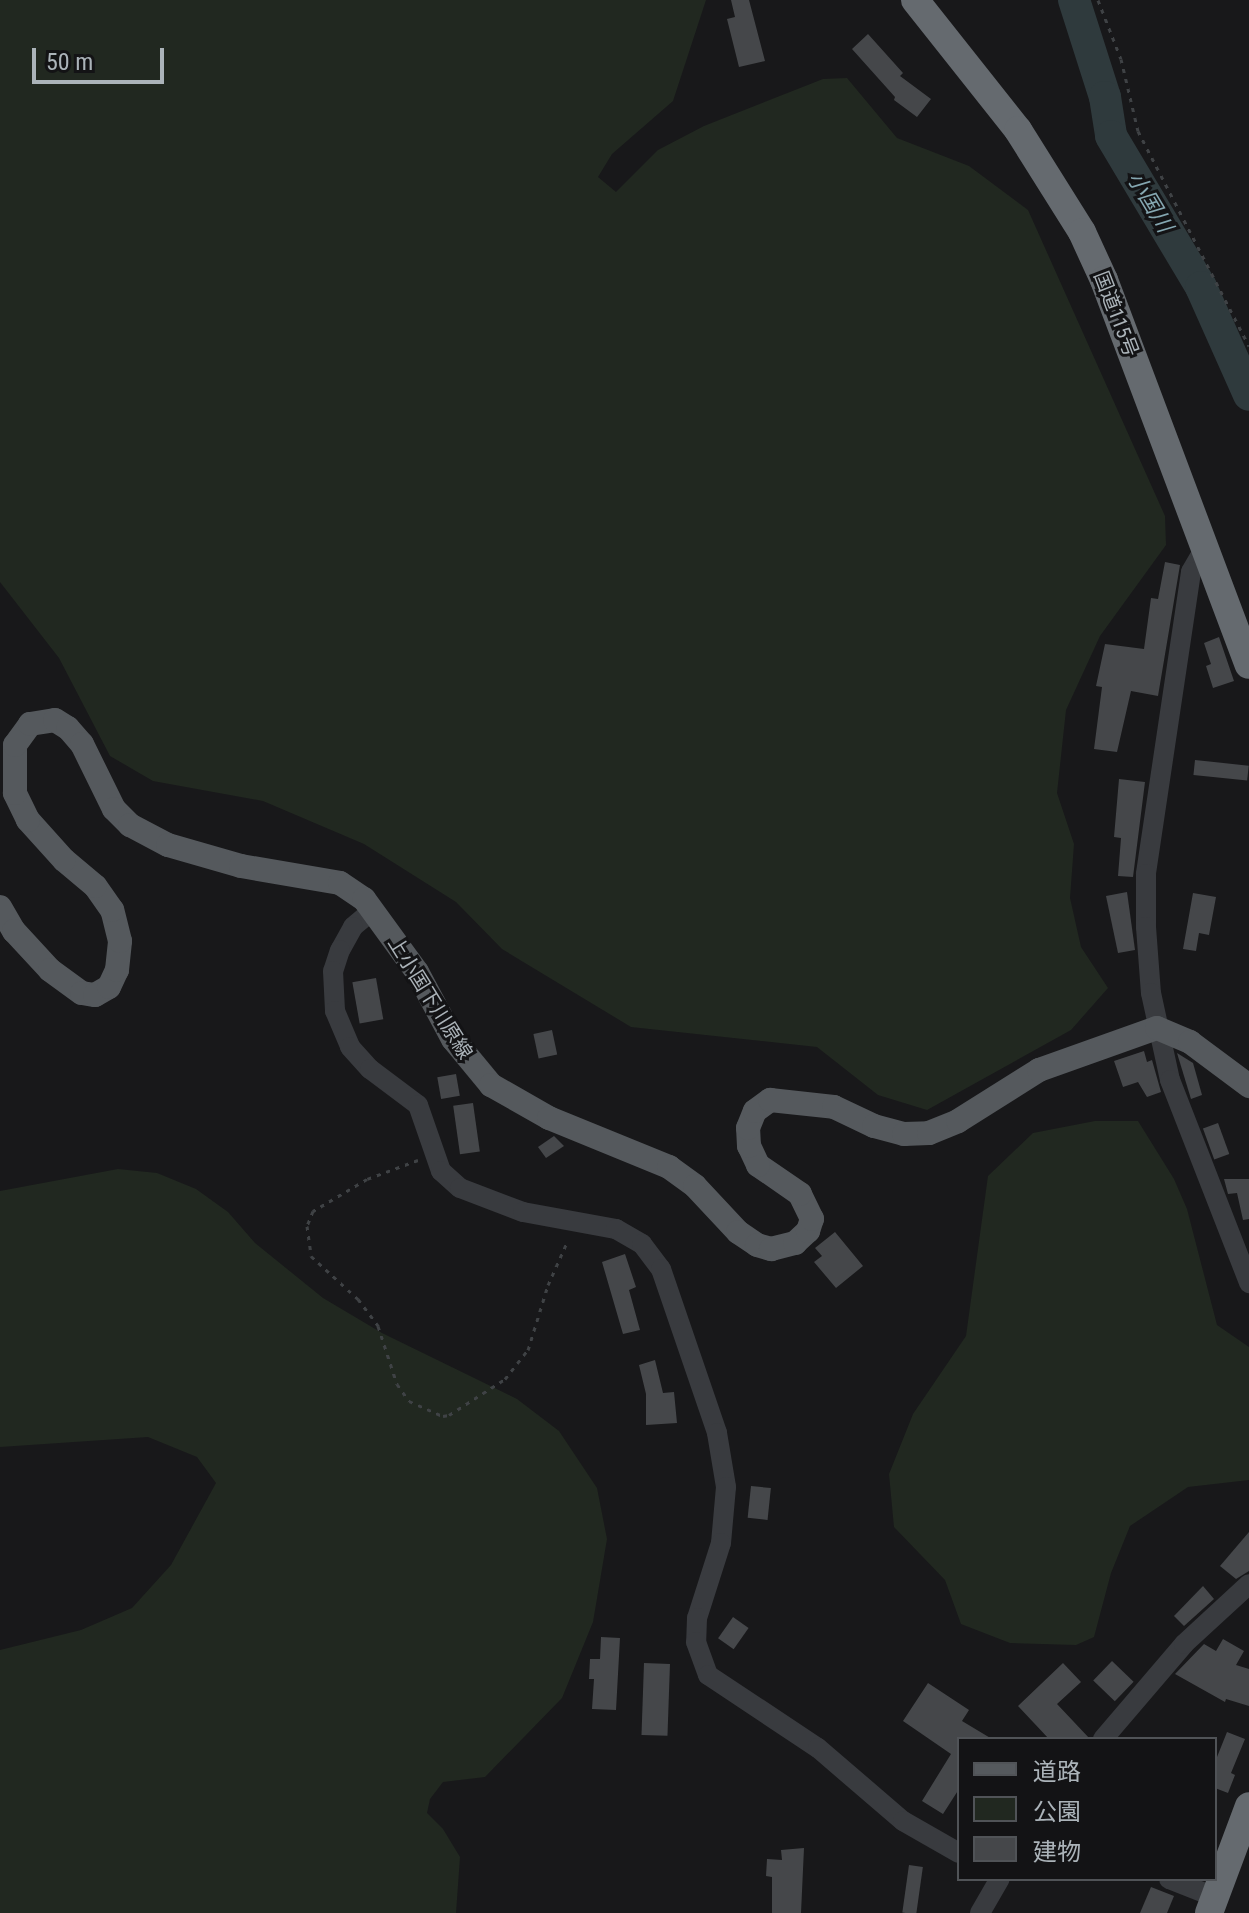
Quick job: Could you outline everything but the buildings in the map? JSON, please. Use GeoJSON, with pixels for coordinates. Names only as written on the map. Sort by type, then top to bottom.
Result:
{"type":"FeatureCollection","features":[{"type":"Feature","properties":{"kind":"highway","name":"国道115号"},"geometry":{"type":"LineString","coordinates":[[923,3],[1018,130],[1082,232],[1104,280],[1207,553],[1241,618],[1249,665]]}},
{"type":"Feature","properties":{"kind":"highway"},"geometry":{"type":"LineString","coordinates":[[1212,1905],[1249,1806]]}},
{"type":"Feature","properties":{"kind":"main road","name":"上小国下川原線"},"geometry":{"type":"LineString","coordinates":[[0,907],[14,931],[50,970],[82,993],[95,995],[109,987],[117,970],[120,941],[112,910],[95,886],[64,860],[28,820],[15,793],[15,745],[30,724],[44,720],[68,728],[82,744],[114,809],[130,825],[168,845],[241,866],[340,883],[364,899],[417,972],[453,1039],[491,1085],[549,1118],[669,1167],[695,1186],[738,1232],[771,1249],[795,1243],[808,1231],[812,1219],[800,1194],[758,1165],[749,1146],[748,1128],[755,1111],[770,1100],[834,1107],[874,1126],[904,1134],[929,1133],[958,1121],[1039,1070],[1157,1028]]}},
{"type":"Feature","properties":{"kind":"main road"},"geometry":{"type":"LineString","coordinates":[[1157,1028],[1190,1042],[1249,1086]]}},
{"type":"Feature","properties":{"kind":"street"},"geometry":{"type":"LineString","coordinates":[[1207,553],[1199,558],[1191,572],[1146,874],[1146,927],[1157,1028],[1184,1121],[1249,1283]]}},
{"type":"Feature","properties":{"kind":"street"},"geometry":{"type":"LineString","coordinates":[[373,910],[353,927],[340,950],[333,971],[335,1011],[350,1047],[370,1069],[418,1105],[433,1157],[441,1171],[460,1188],[523,1212],[616,1229],[642,1244],[654,1257],[690,1348],[717,1433],[727,1505],[721,1543],[700,1606],[696,1632],[708,1675],[818,1748],[903,1821],[957,1852]]}},
{"type":"Feature","properties":{"kind":"street"},"geometry":{"type":"LineString","coordinates":[[1105,1737],[1184,1644],[1249,1584]]}},
{"type":"Feature","properties":{"kind":"street"},"geometry":{"type":"LineString","coordinates":[[980,1913],[999,1881]]}},
{"type":"Feature","properties":{"kind":"street"},"geometry":{"type":"LineString","coordinates":[[1172,1881],[1212,1905]]}},
{"type":"Feature","properties":{"kind":"path"},"geometry":{"type":"LineString","coordinates":[[1098,0],[1121,59],[1138,131],[1249,346]]}},
{"type":"Feature","properties":{"kind":"path"},"geometry":{"type":"LineString","coordinates":[[433,1157],[367,1179],[313,1211],[307,1226],[311,1256],[369,1310],[378,1326],[397,1384],[409,1401],[426,1410],[449,1415],[487,1393],[514,1369],[528,1350],[548,1285],[575,1221]]}},
{"type":"Feature","properties":{"kind":"green space"},"geometry":{"type":"Polygon","coordinates":[[[0,0],[706,0],[673,101],[612,154],[598,177],[616,192],[658,150],[704,126],[823,79],[847,78],[897,138],[969,166],[1028,210],[1165,516],[1166,545],[1100,636],[1066,710],[1057,793],[1074,844],[1070,898],[1081,947],[1108,988],[1071,1030],[927,1110],[878,1095],[817,1047],[631,1027],[502,949],[456,902],[364,844],[263,801],[153,781],[110,756],[59,658],[0,582],[0,0]]]}},
{"type":"Feature","properties":{"kind":"green space"},"geometry":{"type":"Polygon","coordinates":[[[1095,1121],[1138,1121],[1174,1179],[1187,1209],[1217,1325],[1249,1347],[1249,1480],[1188,1487],[1130,1526],[1111,1573],[1094,1637],[1076,1645],[1010,1643],[961,1624],[945,1580],[894,1527],[889,1474],[913,1414],[966,1336],[988,1176],[1033,1133],[1095,1121]]]}},
{"type":"Feature","properties":{"kind":"green space"},"geometry":{"type":"Polygon","coordinates":[[[118,1169],[157,1173],[196,1189],[228,1212],[255,1243],[323,1298],[382,1333],[517,1399],[559,1431],[597,1488],[607,1539],[593,1622],[562,1698],[485,1777],[443,1782],[430,1799],[427,1813],[443,1829],[460,1857],[456,1913],[0,1913],[0,1650],[81,1630],[132,1608],[171,1565],[216,1483],[197,1457],[148,1437],[0,1447],[0,1191],[118,1169]]]}},
{"type":"Feature","properties":{"kind":"waterway","name":"小国川"},"geometry":{"type":"LineString","coordinates":[[1074,0],[1105,97],[1111,136],[1201,287],[1249,395]]}}]}
